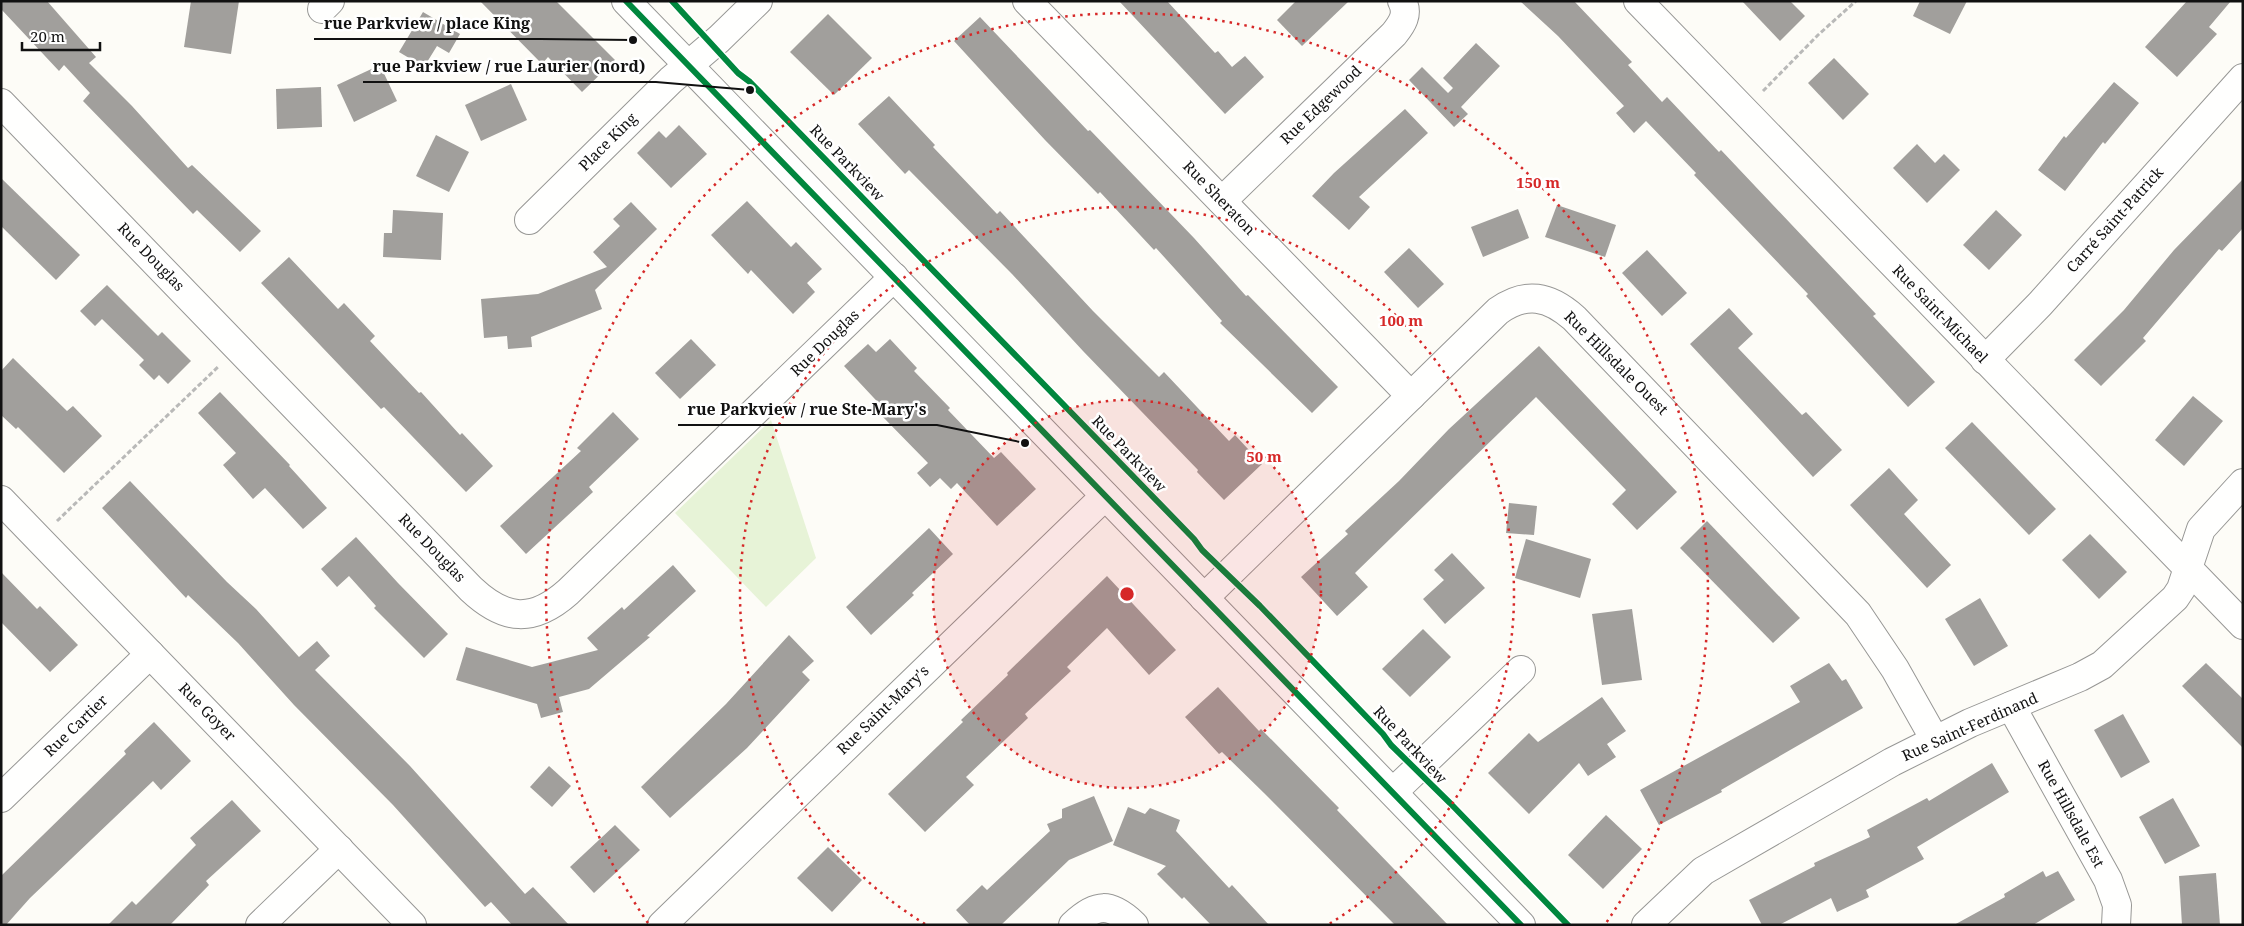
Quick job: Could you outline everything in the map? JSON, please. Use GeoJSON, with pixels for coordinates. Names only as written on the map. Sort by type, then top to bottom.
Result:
{"type":"FeatureCollection","features":[{"type":"Feature","properties":{"kind":"street"},"geometry":{"type":"LineString","coordinates":[[626,1],[1522,925]]}},
{"type":"Feature","properties":{"kind":"street","name":"Place King"},"geometry":{"type":"LineString","coordinates":[[529,220],[671,80],[689,66],[758,1]]}},
{"type":"Feature","properties":{"kind":"street","name":"Rue Sheraton"},"geometry":{"type":"LineString","coordinates":[[1027,1],[1411,396]]}},
{"type":"Feature","properties":{"kind":"street","name":"Rue Edgewood"},"geometry":{"type":"LineString","coordinates":[[1222,201],[1394,34],[1403,22],[1405,13],[1402,1]]}},
{"type":"Feature","properties":{"kind":"street","name":"Rue Saint-Michael"},"geometry":{"type":"LineString","coordinates":[[1638,1],[2243,625]]}},
{"type":"Feature","properties":{"kind":"street","name":"Carré Saint-Patrick"},"geometry":{"type":"LineString","coordinates":[[1986,360],[2040,304],[2243,78]]}},
{"type":"Feature","properties":{"kind":"street","name":"Rue Douglas"},"geometry":{"type":"LineString","coordinates":[[1,103],[472,589],[493,606],[520,615],[543,610],[568,592],[894,277]]}},
{"type":"Feature","properties":{"kind":"street","name":"Rue Hillsdale Ouest"},"geometry":{"type":"LineString","coordinates":[[1204,598],[1508,304],[1529,298],[1553,303],[1564,309],[1858,614],[1895,669],[1934,740]]}},
{"type":"Feature","properties":{"kind":"street","name":"Rue Saint-Ferdinand"},"geometry":{"type":"LineString","coordinates":[[1646,925],[1703,871],[1934,740],[2080,678],[2102,666],[2175,598],[2181,589],[2201,529],[2243,482]]}},
{"type":"Feature","properties":{"kind":"street","name":"Rue Saint-Mary's"},"geometry":{"type":"LineString","coordinates":[[662,925],[1104,496]]}},
{"type":"Feature","properties":{"kind":"street","name":"Rue Goyer"},"geometry":{"type":"LineString","coordinates":[[1,500],[412,925]]}},
{"type":"Feature","properties":{"kind":"street","name":"Rue Cartier"},"geometry":{"type":"LineString","coordinates":[[1,798],[150,654]]}},
{"type":"Feature","properties":{"kind":"street"},"geometry":{"type":"LineString","coordinates":[[1393,792],[1521,670]]}},
{"type":"Feature","properties":{"kind":"street","name":"Rue Hillsdale Est"},"geometry":{"type":"LineString","coordinates":[[2012,706],[2108,880],[2116,905],[2116,925]]}},
{"type":"Feature","properties":{"kind":"street"},"geometry":{"type":"LineString","coordinates":[[260,925],[339,849]]}},
{"type":"Feature","properties":{"kind":"street"},"geometry":{"type":"LineString","coordinates":[[1073,925],[1089,911],[1097,907],[1114,910],[1134,925]]}},
{"type":"Feature","properties":{"kind":"path"},"geometry":{"type":"LineString","coordinates":[[1757,97],[1818,35],[1856,1]]}},
{"type":"Feature","properties":{"kind":"path"},"geometry":{"type":"LineString","coordinates":[[51,526],[224,360]]}},
{"type":"Feature","properties":{"kind":"green space"},"geometry":{"type":"Polygon","coordinates":[[[771,420],[816,558],[766,607],[675,513],[771,420]]]}},
{"type":"Feature","properties":{"kind":"building"},"geometry":{"type":"Polygon","coordinates":[[[1,1],[47,1],[96,57],[89,63],[132,106],[188,168],[192,165],[261,231],[240,252],[197,210],[193,214],[83,101],[90,93],[64,65],[59,71],[1,9],[1,1]]]}},
{"type":"Feature","properties":{"kind":"building"},"geometry":{"type":"Polygon","coordinates":[[[191,1],[239,1],[231,54],[184,47],[191,1]]]}},
{"type":"Feature","properties":{"kind":"building"},"geometry":{"type":"Polygon","coordinates":[[[480,1],[556,1],[615,60],[582,92],[548,57],[542,64],[480,1]]]}},
{"type":"Feature","properties":{"kind":"building"},"geometry":{"type":"Polygon","coordinates":[[[1119,1],[1167,1],[1215,53],[1218,51],[1232,67],[1245,56],[1264,77],[1225,114],[1119,1]]]}},
{"type":"Feature","properties":{"kind":"building"},"geometry":{"type":"Polygon","coordinates":[[[1296,1],[1349,1],[1302,46],[1277,20],[1296,1]]]}},
{"type":"Feature","properties":{"kind":"building"},"geometry":{"type":"Polygon","coordinates":[[[1520,1],[1574,1],[1632,62],[1628,65],[1662,102],[1667,97],[1719,152],[1721,150],[1876,314],[1873,316],[1935,382],[1908,407],[1806,296],[1808,294],[1694,175],[1696,173],[1646,121],[1634,133],[1616,113],[1624,106],[1558,36],[1520,1]]]}},
{"type":"Feature","properties":{"kind":"building"},"geometry":{"type":"Polygon","coordinates":[[[1742,1],[1790,1],[1805,16],[1780,41],[1742,1]]]}},
{"type":"Feature","properties":{"kind":"building"},"geometry":{"type":"Polygon","coordinates":[[[1920,1],[1967,1],[1950,34],[1913,16],[1920,1]]]}},
{"type":"Feature","properties":{"kind":"building"},"geometry":{"type":"Polygon","coordinates":[[[2187,1],[2231,1],[2209,27],[2217,34],[2177,77],[2145,47],[2187,1]]]}},
{"type":"Feature","properties":{"kind":"building"},"geometry":{"type":"Polygon","coordinates":[[[423,12],[460,34],[449,53],[437,46],[424,67],[399,52],[423,12]]]}},
{"type":"Feature","properties":{"kind":"building"},"geometry":{"type":"Polygon","coordinates":[[[828,14],[872,58],[834,95],[790,52],[828,14]]]}},
{"type":"Feature","properties":{"kind":"building"},"geometry":{"type":"Polygon","coordinates":[[[980,17],[1088,131],[1090,130],[1194,238],[1246,296],[1248,295],[1338,387],[1312,413],[1220,323],[1222,321],[1156,248],[1154,250],[1100,192],[1098,194],[1045,140],[954,41],[980,17]]]}},
{"type":"Feature","properties":{"kind":"building"},"geometry":{"type":"Polygon","coordinates":[[[1476,43],[1500,66],[1461,107],[1468,114],[1454,127],[1409,80],[1422,67],[1448,93],[1453,88],[1443,78],[1476,43]]]}},
{"type":"Feature","properties":{"kind":"building"},"geometry":{"type":"Polygon","coordinates":[[[1834,58],[1869,94],[1843,120],[1808,83],[1834,58]]]}},
{"type":"Feature","properties":{"kind":"building"},"geometry":{"type":"Polygon","coordinates":[[[380,65],[397,101],[354,122],[337,85],[380,65]]]}},
{"type":"Feature","properties":{"kind":"building"},"geometry":{"type":"Polygon","coordinates":[[[2114,82],[2139,103],[2105,144],[2103,142],[2065,191],[2038,170],[2064,136],[2066,138],[2114,82]]]}},
{"type":"Feature","properties":{"kind":"building"},"geometry":{"type":"Polygon","coordinates":[[[511,84],[527,120],[481,141],[465,105],[511,84]]]}},
{"type":"Feature","properties":{"kind":"building"},"geometry":{"type":"Polygon","coordinates":[[[321,87],[322,127],[277,129],[276,89],[321,87]]]}},
{"type":"Feature","properties":{"kind":"building"},"geometry":{"type":"Polygon","coordinates":[[[889,96],[935,145],[933,147],[997,214],[1000,211],[1093,311],[1159,377],[1164,372],[1229,441],[1235,435],[1262,464],[1224,500],[1197,472],[1198,470],[1083,351],[1012,274],[909,170],[905,174],[858,124],[889,96]]]}},
{"type":"Feature","properties":{"kind":"building"},"geometry":{"type":"Polygon","coordinates":[[[1405,109],[1428,133],[1359,197],[1370,207],[1349,230],[1312,196],[1334,173],[1405,109]]]}},
{"type":"Feature","properties":{"kind":"building"},"geometry":{"type":"Polygon","coordinates":[[[679,125],[707,154],[671,188],[637,153],[659,131],[666,138],[679,125]]]}},
{"type":"Feature","properties":{"kind":"building"},"geometry":{"type":"Polygon","coordinates":[[[436,135],[469,152],[449,192],[416,176],[436,135]]]}},
{"type":"Feature","properties":{"kind":"building"},"geometry":{"type":"Polygon","coordinates":[[[1917,144],[1935,163],[1944,154],[1960,170],[1927,203],[1893,168],[1917,144]]]}},
{"type":"Feature","properties":{"kind":"building"},"geometry":{"type":"Polygon","coordinates":[[[1,178],[80,255],[56,280],[1,226],[1,178]]]}},
{"type":"Feature","properties":{"kind":"building"},"geometry":{"type":"Polygon","coordinates":[[[2243,179],[2243,228],[2222,251],[2219,249],[2143,338],[2146,341],[2101,386],[2074,360],[2124,310],[2174,250],[2243,179]]]}},
{"type":"Feature","properties":{"kind":"building"},"geometry":{"type":"Polygon","coordinates":[[[747,201],[791,247],[796,242],[822,269],[807,283],[815,292],[793,314],[751,270],[748,274],[711,235],[747,201]]]}},
{"type":"Feature","properties":{"kind":"building"},"geometry":{"type":"Polygon","coordinates":[[[631,202],[657,229],[595,290],[602,309],[531,337],[532,347],[508,349],[507,336],[484,338],[481,299],[538,294],[607,267],[593,252],[620,226],[613,219],[631,202]]]}},
{"type":"Feature","properties":{"kind":"building"},"geometry":{"type":"Polygon","coordinates":[[[1557,205],[1616,225],[1605,257],[1545,237],[1557,205]]]}},
{"type":"Feature","properties":{"kind":"building"},"geometry":{"type":"Polygon","coordinates":[[[1518,209],[1529,238],[1483,257],[1471,227],[1518,209]]]}},
{"type":"Feature","properties":{"kind":"building"},"geometry":{"type":"Polygon","coordinates":[[[393,210],[443,213],[441,260],[383,257],[384,233],[392,233],[393,210]]]}},
{"type":"Feature","properties":{"kind":"building"},"geometry":{"type":"Polygon","coordinates":[[[1996,210],[2022,235],[1989,270],[1963,245],[1996,210]]]}},
{"type":"Feature","properties":{"kind":"building"},"geometry":{"type":"Polygon","coordinates":[[[1409,248],[1444,284],[1418,308],[1384,272],[1409,248]]]}},
{"type":"Feature","properties":{"kind":"building"},"geometry":{"type":"Polygon","coordinates":[[[1647,250],[1687,293],[1662,316],[1622,273],[1647,250]]]}},
{"type":"Feature","properties":{"kind":"building"},"geometry":{"type":"Polygon","coordinates":[[[289,257],[338,309],[344,303],[375,336],[370,341],[419,393],[421,392],[460,435],[462,433],[493,466],[466,492],[384,407],[381,409],[261,283],[289,257]]]}},
{"type":"Feature","properties":{"kind":"building"},"geometry":{"type":"Polygon","coordinates":[[[107,285],[158,336],[162,332],[191,361],[168,384],[159,375],[154,380],[139,365],[144,360],[102,319],[95,326],[80,311],[107,285]]]}},
{"type":"Feature","properties":{"kind":"building"},"geometry":{"type":"Polygon","coordinates":[[[1729,308],[1753,334],[1738,348],[1802,415],[1806,412],[1842,450],[1813,477],[1690,344],[1729,308]]]}},
{"type":"Feature","properties":{"kind":"building"},"geometry":{"type":"Polygon","coordinates":[[[691,339],[716,365],[680,399],[655,373],[691,339]]]}},
{"type":"Feature","properties":{"kind":"building"},"geometry":{"type":"Polygon","coordinates":[[[890,339],[917,368],[914,371],[950,408],[948,410],[994,458],[1001,452],[1036,489],[997,526],[957,483],[951,489],[940,478],[930,487],[917,473],[928,463],[882,416],[887,412],[844,366],[868,344],[876,352],[890,339]]]}},
{"type":"Feature","properties":{"kind":"building"},"geometry":{"type":"Polygon","coordinates":[[[1539,346],[1677,492],[1637,530],[1612,504],[1626,490],[1536,397],[1355,573],[1368,587],[1337,616],[1301,577],[1348,534],[1345,531],[1399,481],[1449,429],[1539,346]]]}},
{"type":"Feature","properties":{"kind":"building"},"geometry":{"type":"Polygon","coordinates":[[[13,358],[67,411],[73,406],[102,436],[64,473],[18,427],[16,429],[1,415],[1,371],[13,358]]]}},
{"type":"Feature","properties":{"kind":"building"},"geometry":{"type":"Polygon","coordinates":[[[220,392],[290,465],[327,508],[303,529],[265,488],[253,499],[223,465],[236,453],[198,413],[220,392]]]}},
{"type":"Feature","properties":{"kind":"building"},"geometry":{"type":"Polygon","coordinates":[[[2193,396],[2223,421],[2184,466],[2155,440],[2193,396]]]}},
{"type":"Feature","properties":{"kind":"building"},"geometry":{"type":"Polygon","coordinates":[[[613,412],[639,439],[589,487],[593,492],[526,554],[500,526],[581,451],[577,448],[613,412]]]}},
{"type":"Feature","properties":{"kind":"building"},"geometry":{"type":"Polygon","coordinates":[[[1972,422],[2056,509],[2029,535],[1945,448],[1972,422]]]}},
{"type":"Feature","properties":{"kind":"building"},"geometry":{"type":"Polygon","coordinates":[[[1889,468],[1918,500],[1904,514],[1951,565],[1927,588],[1850,505],[1889,468]]]}},
{"type":"Feature","properties":{"kind":"building"},"geometry":{"type":"Polygon","coordinates":[[[130,481],[227,582],[256,609],[299,657],[317,641],[330,656],[315,670],[410,766],[525,894],[533,887],[569,925],[512,925],[491,902],[485,907],[393,805],[294,705],[238,643],[188,595],[186,598],[102,508],[130,481]]]}},
{"type":"Feature","properties":{"kind":"building"},"geometry":{"type":"Polygon","coordinates":[[[1509,503],[1537,506],[1534,535],[1506,533],[1509,503]]]}},
{"type":"Feature","properties":{"kind":"building"},"geometry":{"type":"Polygon","coordinates":[[[1707,521],[1800,618],[1773,643],[1680,548],[1707,521]]]}},
{"type":"Feature","properties":{"kind":"building"},"geometry":{"type":"Polygon","coordinates":[[[929,528],[953,554],[912,593],[914,595],[871,635],[846,607],[929,528]]]}},
{"type":"Feature","properties":{"kind":"building"},"geometry":{"type":"Polygon","coordinates":[[[2090,534],[2127,572],[2099,599],[2062,560],[2090,534]]]}},
{"type":"Feature","properties":{"kind":"building"},"geometry":{"type":"Polygon","coordinates":[[[356,537],[448,634],[424,658],[374,608],[376,606],[349,576],[337,587],[321,569],[356,537]]]}},
{"type":"Feature","properties":{"kind":"building"},"geometry":{"type":"Polygon","coordinates":[[[1526,539],[1591,559],[1580,598],[1515,578],[1526,539]]]}},
{"type":"Feature","properties":{"kind":"building"},"geometry":{"type":"Polygon","coordinates":[[[1452,553],[1485,588],[1445,624],[1423,599],[1444,580],[1434,570],[1452,553]]]}},
{"type":"Feature","properties":{"kind":"building"},"geometry":{"type":"Polygon","coordinates":[[[673,565],[696,591],[647,636],[650,637],[589,689],[559,697],[563,712],[541,718],[537,704],[456,680],[466,647],[532,667],[598,650],[587,638],[622,607],[624,610],[673,565]]]}},
{"type":"Feature","properties":{"kind":"building"},"geometry":{"type":"Polygon","coordinates":[[[1,572],[37,609],[40,606],[78,645],[50,672],[1,622],[1,572]]]}},
{"type":"Feature","properties":{"kind":"building"},"geometry":{"type":"Polygon","coordinates":[[[1107,576],[1176,650],[1149,675],[1107,628],[1067,667],[1071,671],[1025,714],[1028,718],[966,777],[974,785],[925,832],[888,794],[963,722],[961,720],[1008,675],[1007,673],[1107,576]]]}},
{"type":"Feature","properties":{"kind":"building"},"geometry":{"type":"Polygon","coordinates":[[[1980,598],[2008,646],[1974,666],[1945,619],[1980,598]]]}},
{"type":"Feature","properties":{"kind":"building"},"geometry":{"type":"Polygon","coordinates":[[[1632,609],[1642,680],[1602,685],[1592,614],[1632,609]]]}},
{"type":"Feature","properties":{"kind":"building"},"geometry":{"type":"Polygon","coordinates":[[[1423,629],[1451,657],[1410,697],[1382,669],[1423,629]]]}},
{"type":"Feature","properties":{"kind":"building"},"geometry":{"type":"Polygon","coordinates":[[[789,635],[814,661],[802,672],[810,680],[747,748],[670,818],[641,787],[726,704],[789,635]]]}},
{"type":"Feature","properties":{"kind":"building"},"geometry":{"type":"Polygon","coordinates":[[[1829,663],[1842,681],[1846,679],[1863,708],[1721,790],[1722,792],[1659,825],[1640,790],[1800,702],[1790,686],[1829,663]]]}},
{"type":"Feature","properties":{"kind":"building"},"geometry":{"type":"Polygon","coordinates":[[[2206,663],[2243,699],[2243,748],[2182,686],[2206,663]]]}},
{"type":"Feature","properties":{"kind":"building"},"geometry":{"type":"Polygon","coordinates":[[[1218,687],[1259,731],[1261,729],[1339,808],[1337,810],[1448,925],[1395,925],[1222,752],[1219,754],[1185,717],[1218,687]]]}},
{"type":"Feature","properties":{"kind":"building"},"geometry":{"type":"Polygon","coordinates":[[[1602,697],[1626,731],[1607,744],[1616,757],[1588,776],[1579,763],[1529,814],[1488,773],[1529,733],[1538,742],[1602,697]]]}},
{"type":"Feature","properties":{"kind":"building"},"geometry":{"type":"Polygon","coordinates":[[[2123,714],[2150,762],[2121,778],[2094,730],[2123,714]]]}},
{"type":"Feature","properties":{"kind":"building"},"geometry":{"type":"Polygon","coordinates":[[[154,722],[191,761],[161,790],[153,781],[30,898],[6,925],[1,925],[1,876],[126,754],[124,751],[154,722]]]}},
{"type":"Feature","properties":{"kind":"building"},"geometry":{"type":"Polygon","coordinates":[[[1992,763],[2009,792],[1917,847],[1924,859],[1866,890],[1869,897],[1837,912],[1831,898],[1779,925],[1762,925],[1749,900],[1815,866],[1814,863],[1870,837],[1867,830],[1927,798],[1929,801],[1992,763]]]}},
{"type":"Feature","properties":{"kind":"building"},"geometry":{"type":"Polygon","coordinates":[[[549,766],[571,786],[552,807],[530,787],[549,766]]]}},
{"type":"Feature","properties":{"kind":"building"},"geometry":{"type":"Polygon","coordinates":[[[1094,796],[1113,841],[1069,860],[1001,925],[970,925],[956,910],[982,885],[987,890],[1050,831],[1047,824],[1062,818],[1062,809],[1094,796]]]}},
{"type":"Feature","properties":{"kind":"building"},"geometry":{"type":"Polygon","coordinates":[[[2173,798],[2200,846],[2165,864],[2139,817],[2173,798]]]}},
{"type":"Feature","properties":{"kind":"building"},"geometry":{"type":"Polygon","coordinates":[[[232,800],[261,831],[206,881],[209,885],[170,925],[108,925],[132,901],[136,905],[196,845],[190,838],[232,800]]]}},
{"type":"Feature","properties":{"kind":"building"},"geometry":{"type":"Polygon","coordinates":[[[1128,807],[1145,814],[1150,808],[1180,820],[1176,831],[1229,888],[1232,885],[1269,925],[1211,925],[1184,897],[1182,899],[1157,874],[1166,866],[1113,845],[1128,807]]]}},
{"type":"Feature","properties":{"kind":"building"},"geometry":{"type":"Polygon","coordinates":[[[1606,815],[1642,849],[1603,889],[1568,855],[1606,815]]]}},
{"type":"Feature","properties":{"kind":"building"},"geometry":{"type":"Polygon","coordinates":[[[615,825],[640,850],[594,893],[570,867],[615,825]]]}},
{"type":"Feature","properties":{"kind":"building"},"geometry":{"type":"Polygon","coordinates":[[[828,847],[862,880],[832,912],[797,878],[828,847]]]}},
{"type":"Feature","properties":{"kind":"building"},"geometry":{"type":"Polygon","coordinates":[[[2043,871],[2046,877],[2058,871],[2075,900],[2033,925],[1954,925],[2005,897],[2004,894],[2043,871]]]}},
{"type":"Feature","properties":{"kind":"building"},"geometry":{"type":"Polygon","coordinates":[[[2216,873],[2220,925],[2182,925],[2179,876],[2216,873]]]}},
{"type":"Feature","properties":{"kind":"cycle path"},"geometry":{"type":"LineString","coordinates":[[626,1],[1521,925]]}},
{"type":"Feature","properties":{"kind":"cycle path","name":"Rue Parkview"},"geometry":{"type":"LineString","coordinates":[[672,1],[738,73],[750,82],[1194,539],[1202,550],[1260,606],[1383,734],[1391,745],[1568,925]]}},
{"type":"Feature","properties":{"kind":"place","name":"rue Parkview / place King"},"geometry":{"type":"Point","coordinates":[633,40]}},
{"type":"Feature","properties":{"kind":"place","name":"rue Parkview / rue Laurier (nord)"},"geometry":{"type":"Point","coordinates":[750,90]}},
{"type":"Feature","properties":{"kind":"place","name":"rue Parkview / rue Ste-Mary's"},"geometry":{"type":"Point","coordinates":[1025,443]}}]}
